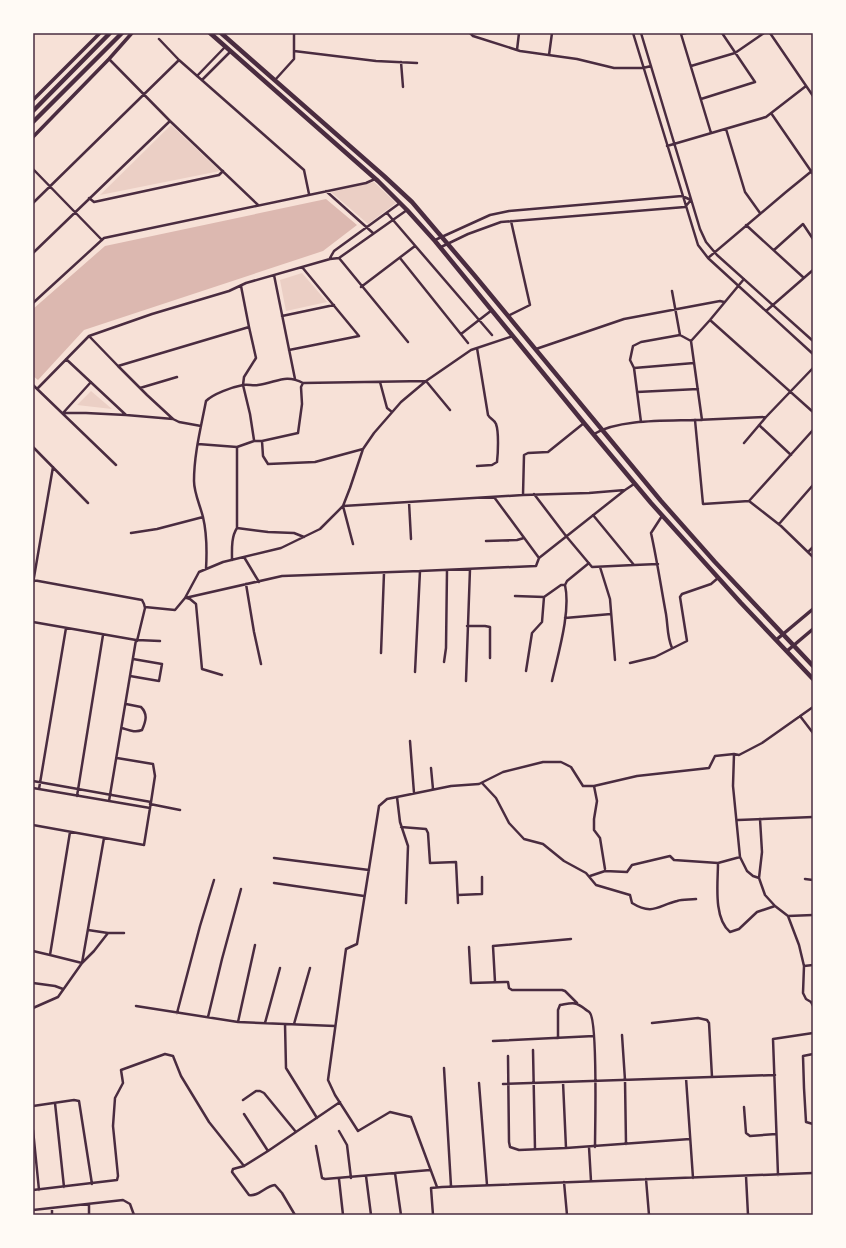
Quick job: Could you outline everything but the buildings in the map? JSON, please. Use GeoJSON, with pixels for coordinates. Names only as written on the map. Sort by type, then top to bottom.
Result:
{"type":"FeatureCollection","features":[{"type":"Feature","properties":{"kind":"highway"},"geometry":{"type":"LineString","coordinates":[[33,111],[110,33]]}},
{"type":"Feature","properties":{"kind":"highway"},"geometry":{"type":"LineString","coordinates":[[33,122],[122,33]]}},
{"type":"Feature","properties":{"kind":"highway"},"geometry":{"type":"LineString","coordinates":[[210,33],[224,47],[375,179],[407,210],[435,240],[662,516],[718,578],[813,678]]}},
{"type":"Feature","properties":{"kind":"highway"},"geometry":{"type":"LineString","coordinates":[[221,33],[412,202],[448,243],[661,501],[813,666]]}},
{"type":"Feature","properties":{"kind":"street"},"geometry":{"type":"LineString","coordinates":[[33,100],[100,33]]}},
{"type":"Feature","properties":{"kind":"street"},"geometry":{"type":"LineString","coordinates":[[33,137],[109,59],[132,33]]}},
{"type":"Feature","properties":{"kind":"street"},"geometry":{"type":"LineString","coordinates":[[274,80],[294,59],[294,33]]}},
{"type":"Feature","properties":{"kind":"street"},"geometry":{"type":"LineString","coordinates":[[470,33],[473,36],[517,50],[577,59],[614,68],[643,68],[651,66]]}},
{"type":"Feature","properties":{"kind":"street"},"geometry":{"type":"LineString","coordinates":[[517,50],[519,33]]}},
{"type":"Feature","properties":{"kind":"street"},"geometry":{"type":"LineString","coordinates":[[549,55],[552,33]]}},
{"type":"Feature","properties":{"kind":"street"},"geometry":{"type":"LineString","coordinates":[[633,33],[685,207],[698,245],[708,258],[813,354]]}},
{"type":"Feature","properties":{"kind":"street"},"geometry":{"type":"LineString","coordinates":[[641,33],[700,229],[706,242],[744,279],[813,341]]}},
{"type":"Feature","properties":{"kind":"street"},"geometry":{"type":"LineString","coordinates":[[686,33],[681,34],[711,133]]}},
{"type":"Feature","properties":{"kind":"street"},"geometry":{"type":"LineString","coordinates":[[701,99],[755,82],[722,33]]}},
{"type":"Feature","properties":{"kind":"street"},"geometry":{"type":"LineString","coordinates":[[691,66],[735,53],[764,33]]}},
{"type":"Feature","properties":{"kind":"street"},"geometry":{"type":"LineString","coordinates":[[770,33],[813,96]]}},
{"type":"Feature","properties":{"kind":"street"},"geometry":{"type":"LineString","coordinates":[[159,39],[179,60],[304,170],[309,194]]}},
{"type":"Feature","properties":{"kind":"street"},"geometry":{"type":"LineString","coordinates":[[198,76],[224,47]]}},
{"type":"Feature","properties":{"kind":"street"},"geometry":{"type":"LineString","coordinates":[[294,51],[376,61],[417,62]]}},
{"type":"Feature","properties":{"kind":"street"},"geometry":{"type":"LineString","coordinates":[[202,80],[230,52]]}},
{"type":"Feature","properties":{"kind":"street"},"geometry":{"type":"LineString","coordinates":[[109,59],[258,205]]}},
{"type":"Feature","properties":{"kind":"street"},"geometry":{"type":"LineString","coordinates":[[33,203],[179,60]]}},
{"type":"Feature","properties":{"kind":"street"},"geometry":{"type":"LineString","coordinates":[[401,62],[403,87]]}},
{"type":"Feature","properties":{"kind":"street"},"geometry":{"type":"LineString","coordinates":[[667,146],[766,117],[806,86]]}},
{"type":"Feature","properties":{"kind":"street"},"geometry":{"type":"LineString","coordinates":[[708,258],[760,213],[812,172],[771,113]]}},
{"type":"Feature","properties":{"kind":"street"},"geometry":{"type":"LineString","coordinates":[[33,252],[170,120]]}},
{"type":"Feature","properties":{"kind":"street"},"geometry":{"type":"LineString","coordinates":[[726,129],[745,192],[760,213]]}},
{"type":"Feature","properties":{"kind":"street"},"geometry":{"type":"LineString","coordinates":[[33,169],[102,240]]}},
{"type":"Feature","properties":{"kind":"street"},"geometry":{"type":"LineString","coordinates":[[89,198],[94,202],[219,176],[223,171]]}},
{"type":"Feature","properties":{"kind":"street"},"geometry":{"type":"LineString","coordinates":[[33,303],[104,238],[366,183],[375,179]]}},
{"type":"Feature","properties":{"kind":"street"},"geometry":{"type":"LineString","coordinates":[[326,191],[373,234]]}},
{"type":"Feature","properties":{"kind":"street"},"geometry":{"type":"LineString","coordinates":[[435,240],[490,214],[509,210],[682,196],[691,200]]}},
{"type":"Feature","properties":{"kind":"street"},"geometry":{"type":"LineString","coordinates":[[441,248],[448,243],[468,234],[501,222],[685,207],[691,200]]}},
{"type":"Feature","properties":{"kind":"street"},"geometry":{"type":"LineString","coordinates":[[330,259],[334,251],[400,203]]}},
{"type":"Feature","properties":{"kind":"street"},"geometry":{"type":"LineString","coordinates":[[37,389],[89,336],[274,275],[330,259],[339,258],[407,210]]}},
{"type":"Feature","properties":{"kind":"street"},"geometry":{"type":"LineString","coordinates":[[386,213],[492,335]]}},
{"type":"Feature","properties":{"kind":"street"},"geometry":{"type":"LineString","coordinates":[[508,316],[530,305],[511,221]]}},
{"type":"Feature","properties":{"kind":"street"},"geometry":{"type":"LineString","coordinates":[[774,250],[803,224],[813,240]]}},
{"type":"Feature","properties":{"kind":"street"},"geometry":{"type":"LineString","coordinates":[[746,225],[804,278]]}},
{"type":"Feature","properties":{"kind":"street"},"geometry":{"type":"LineString","coordinates":[[362,287],[415,246]]}},
{"type":"Feature","properties":{"kind":"street"},"geometry":{"type":"LineString","coordinates":[[339,258],[408,342]]}},
{"type":"Feature","properties":{"kind":"street"},"geometry":{"type":"LineString","coordinates":[[400,258],[468,343]]}},
{"type":"Feature","properties":{"kind":"street"},"geometry":{"type":"LineString","coordinates":[[289,350],[358,336],[302,267]]}},
{"type":"Feature","properties":{"kind":"street"},"geometry":{"type":"LineString","coordinates":[[766,311],[813,270]]}},
{"type":"Feature","properties":{"kind":"street"},"geometry":{"type":"LineString","coordinates":[[274,275],[295,379]]}},
{"type":"Feature","properties":{"kind":"street"},"geometry":{"type":"LineString","coordinates":[[702,420],[691,341],[744,279]]}},
{"type":"Feature","properties":{"kind":"street"},"geometry":{"type":"LineString","coordinates":[[241,286],[256,358],[244,377],[243,385],[250,414],[254,441]]}},
{"type":"Feature","properties":{"kind":"street"},"geometry":{"type":"LineString","coordinates":[[672,292],[680,335]]}},
{"type":"Feature","properties":{"kind":"street"},"geometry":{"type":"LineString","coordinates":[[536,349],[624,319],[720,301],[724,302]]}},
{"type":"Feature","properties":{"kind":"street"},"geometry":{"type":"LineString","coordinates":[[282,316],[334,305]]}},
{"type":"Feature","properties":{"kind":"street"},"geometry":{"type":"LineString","coordinates":[[461,334],[492,310]]}},
{"type":"Feature","properties":{"kind":"street"},"geometry":{"type":"LineString","coordinates":[[710,320],[813,412]]}},
{"type":"Feature","properties":{"kind":"street"},"geometry":{"type":"LineString","coordinates":[[118,366],[249,327]]}},
{"type":"Feature","properties":{"kind":"street"},"geometry":{"type":"LineString","coordinates":[[641,422],[634,368],[630,360],[633,346],[641,342],[680,335],[691,341]]}},
{"type":"Feature","properties":{"kind":"street"},"geometry":{"type":"LineString","coordinates":[[89,336],[140,388],[174,419],[179,422],[201,426]]}},
{"type":"Feature","properties":{"kind":"street"},"geometry":{"type":"LineString","coordinates":[[145,607],[175,610],[185,598],[199,572],[223,562],[281,548],[320,529],[343,506],[363,449],[374,433],[401,402],[426,381],[471,350],[513,336]]}},
{"type":"Feature","properties":{"kind":"street"},"geometry":{"type":"LineString","coordinates":[[477,348],[488,415],[495,422],[497,428],[497,462],[492,465],[477,466]]}},
{"type":"Feature","properties":{"kind":"street"},"geometry":{"type":"LineString","coordinates":[[66,359],[126,415]]}},
{"type":"Feature","properties":{"kind":"street"},"geometry":{"type":"LineString","coordinates":[[634,368],[694,363]]}},
{"type":"Feature","properties":{"kind":"street"},"geometry":{"type":"LineString","coordinates":[[744,443],[766,417],[813,368]]}},
{"type":"Feature","properties":{"kind":"street"},"geometry":{"type":"LineString","coordinates":[[140,388],[177,377]]}},
{"type":"Feature","properties":{"kind":"street"},"geometry":{"type":"LineString","coordinates":[[206,569],[207,548],[203,517],[196,495],[194,482],[201,426],[206,401],[211,396],[243,385],[257,385],[281,378],[295,379],[303,383],[426,381]]}},
{"type":"Feature","properties":{"kind":"street"},"geometry":{"type":"LineString","coordinates":[[426,381],[450,410]]}},
{"type":"Feature","properties":{"kind":"street"},"geometry":{"type":"LineString","coordinates":[[63,413],[91,382]]}},
{"type":"Feature","properties":{"kind":"street"},"geometry":{"type":"LineString","coordinates":[[380,382],[387,408],[392,412]]}},
{"type":"Feature","properties":{"kind":"street"},"geometry":{"type":"LineString","coordinates":[[198,444],[237,447],[254,441],[262,441],[298,433],[303,383]]}},
{"type":"Feature","properties":{"kind":"street"},"geometry":{"type":"LineString","coordinates":[[33,385],[116,465]]}},
{"type":"Feature","properties":{"kind":"street"},"geometry":{"type":"LineString","coordinates":[[637,392],[698,389]]}},
{"type":"Feature","properties":{"kind":"street"},"geometry":{"type":"LineString","coordinates":[[63,413],[126,415],[174,419]]}},
{"type":"Feature","properties":{"kind":"street"},"geometry":{"type":"LineString","coordinates":[[594,434],[618,425],[641,422],[766,417]]}},
{"type":"Feature","properties":{"kind":"street"},"geometry":{"type":"LineString","coordinates":[[695,420],[703,504],[749,502],[779,524],[813,557]]}},
{"type":"Feature","properties":{"kind":"street"},"geometry":{"type":"LineString","coordinates":[[523,495],[524,455],[528,453],[548,452],[584,423]]}},
{"type":"Feature","properties":{"kind":"street"},"geometry":{"type":"LineString","coordinates":[[759,425],[791,454]]}},
{"type":"Feature","properties":{"kind":"street"},"geometry":{"type":"LineString","coordinates":[[749,502],[813,430]]}},
{"type":"Feature","properties":{"kind":"street"},"geometry":{"type":"LineString","coordinates":[[262,441],[263,456],[268,464],[315,462],[363,449]]}},
{"type":"Feature","properties":{"kind":"street"},"geometry":{"type":"LineString","coordinates":[[33,447],[88,503]]}},
{"type":"Feature","properties":{"kind":"street"},"geometry":{"type":"LineString","coordinates":[[232,560],[233,538],[234,532],[237,528],[237,447]]}},
{"type":"Feature","properties":{"kind":"street"},"geometry":{"type":"LineString","coordinates":[[53,467],[33,581],[142,600],[145,607],[133,659],[109,801]]}},
{"type":"Feature","properties":{"kind":"street"},"geometry":{"type":"LineString","coordinates":[[185,598],[282,576],[536,566],[539,558],[635,484]]}},
{"type":"Feature","properties":{"kind":"street"},"geometry":{"type":"LineString","coordinates":[[779,524],[813,485]]}},
{"type":"Feature","properties":{"kind":"street"},"geometry":{"type":"LineString","coordinates":[[343,506],[494,496],[589,493],[626,490]]}},
{"type":"Feature","properties":{"kind":"street"},"geometry":{"type":"LineString","coordinates":[[534,494],[592,567],[658,564]]}},
{"type":"Feature","properties":{"kind":"street"},"geometry":{"type":"LineString","coordinates":[[494,496],[539,558]]}},
{"type":"Feature","properties":{"kind":"street"},"geometry":{"type":"LineString","coordinates":[[409,502],[411,538]]}},
{"type":"Feature","properties":{"kind":"street"},"geometry":{"type":"LineString","coordinates":[[343,506],[353,544]]}},
{"type":"Feature","properties":{"kind":"street"},"geometry":{"type":"LineString","coordinates":[[593,515],[634,565]]}},
{"type":"Feature","properties":{"kind":"street"},"geometry":{"type":"LineString","coordinates":[[662,516],[651,533],[658,564],[668,628],[668,640],[672,648]]}},
{"type":"Feature","properties":{"kind":"street"},"geometry":{"type":"LineString","coordinates":[[130,533],[203,517]]}},
{"type":"Feature","properties":{"kind":"street"},"geometry":{"type":"LineString","coordinates":[[237,528],[268,532],[294,533],[304,537]]}},
{"type":"Feature","properties":{"kind":"street"},"geometry":{"type":"LineString","coordinates":[[486,540],[517,540],[524,538]]}},
{"type":"Feature","properties":{"kind":"street"},"geometry":{"type":"LineString","coordinates":[[808,552],[813,547]]}},
{"type":"Feature","properties":{"kind":"street"},"geometry":{"type":"LineString","coordinates":[[244,558],[259,582]]}},
{"type":"Feature","properties":{"kind":"street"},"geometry":{"type":"LineString","coordinates":[[552,681],[565,618],[565,585],[567,581],[589,563]]}},
{"type":"Feature","properties":{"kind":"street"},"geometry":{"type":"LineString","coordinates":[[600,567],[610,599],[615,660]]}},
{"type":"Feature","properties":{"kind":"street"},"geometry":{"type":"LineString","coordinates":[[466,681],[470,568]]}},
{"type":"Feature","properties":{"kind":"street"},"geometry":{"type":"LineString","coordinates":[[444,662],[446,648],[447,570]]}},
{"type":"Feature","properties":{"kind":"street"},"geometry":{"type":"LineString","coordinates":[[415,672],[420,571]]}},
{"type":"Feature","properties":{"kind":"street"},"geometry":{"type":"LineString","coordinates":[[381,653],[384,573]]}},
{"type":"Feature","properties":{"kind":"street"},"geometry":{"type":"LineString","coordinates":[[630,663],[655,657],[687,641],[680,597],[682,594],[711,584],[718,578]]}},
{"type":"Feature","properties":{"kind":"street"},"geometry":{"type":"LineString","coordinates":[[246,584],[261,664]]}},
{"type":"Feature","properties":{"kind":"street"},"geometry":{"type":"LineString","coordinates":[[515,596],[544,597],[561,585],[565,585]]}},
{"type":"Feature","properties":{"kind":"street"},"geometry":{"type":"LineString","coordinates":[[526,671],[532,632],[542,622],[544,597]]}},
{"type":"Feature","properties":{"kind":"street"},"geometry":{"type":"LineString","coordinates":[[185,598],[190,599],[196,604],[202,669],[222,675]]}},
{"type":"Feature","properties":{"kind":"street"},"geometry":{"type":"LineString","coordinates":[[776,640],[813,609]]}},
{"type":"Feature","properties":{"kind":"street"},"geometry":{"type":"LineString","coordinates":[[565,618],[611,614]]}},
{"type":"Feature","properties":{"kind":"street"},"geometry":{"type":"LineString","coordinates":[[33,622],[103,635],[160,642]]}},
{"type":"Feature","properties":{"kind":"street"},"geometry":{"type":"LineString","coordinates":[[467,626],[490,627],[490,658]]}},
{"type":"Feature","properties":{"kind":"street"},"geometry":{"type":"LineString","coordinates":[[39,789],[66,628]]}},
{"type":"Feature","properties":{"kind":"street"},"geometry":{"type":"LineString","coordinates":[[787,652],[793,645],[813,629]]}},
{"type":"Feature","properties":{"kind":"street"},"geometry":{"type":"LineString","coordinates":[[77,796],[103,635]]}},
{"type":"Feature","properties":{"kind":"street"},"geometry":{"type":"LineString","coordinates":[[130,676],[159,681],[162,664],[133,659]]}},
{"type":"Feature","properties":{"kind":"street"},"geometry":{"type":"LineString","coordinates":[[122,728],[137,732],[140,731],[142,730],[146,718],[146,714],[141,707],[126,704]]}},
{"type":"Feature","properties":{"kind":"street"},"geometry":{"type":"LineString","coordinates":[[436,1187],[412,1116],[390,1112],[358,1131],[328,1080],[346,949],[357,944],[379,806],[387,799],[450,786],[479,784],[503,772],[543,762],[561,762],[571,767],[583,786],[594,786],[637,776],[709,768],[715,756],[739,754],[762,743],[813,707]]}},
{"type":"Feature","properties":{"kind":"street"},"geometry":{"type":"LineString","coordinates":[[800,716],[813,733]]}},
{"type":"Feature","properties":{"kind":"street"},"geometry":{"type":"LineString","coordinates":[[410,741],[414,793]]}},
{"type":"Feature","properties":{"kind":"street"},"geometry":{"type":"LineString","coordinates":[[734,754],[733,786],[738,820],[740,857],[747,871],[753,876],[759,878]]}},
{"type":"Feature","properties":{"kind":"street"},"geometry":{"type":"LineString","coordinates":[[33,825],[144,845],[155,776],[153,764],[117,758]]}},
{"type":"Feature","properties":{"kind":"street"},"geometry":{"type":"LineString","coordinates":[[431,768],[433,789]]}},
{"type":"Feature","properties":{"kind":"street"},"geometry":{"type":"LineString","coordinates":[[33,781],[111,795],[150,805]]}},
{"type":"Feature","properties":{"kind":"street"},"geometry":{"type":"LineString","coordinates":[[482,783],[496,798],[509,823],[524,839],[543,844],[564,861],[590,876],[596,885],[630,895],[632,903],[638,906],[655,909],[677,901],[696,899]]}},
{"type":"Feature","properties":{"kind":"street"},"geometry":{"type":"LineString","coordinates":[[594,786],[597,801],[594,830],[600,838],[605,869]]}},
{"type":"Feature","properties":{"kind":"street"},"geometry":{"type":"LineString","coordinates":[[33,788],[109,801],[180,810]]}},
{"type":"Feature","properties":{"kind":"street"},"geometry":{"type":"LineString","coordinates":[[397,797],[401,827],[408,846],[406,903]]}},
{"type":"Feature","properties":{"kind":"street"},"geometry":{"type":"LineString","coordinates":[[738,820],[813,817]]}},
{"type":"Feature","properties":{"kind":"street"},"geometry":{"type":"LineString","coordinates":[[760,819],[762,852],[759,878],[765,894],[775,906],[788,916],[799,945],[804,966],[803,993],[806,999],[811,1002],[813,1006]]}},
{"type":"Feature","properties":{"kind":"street"},"geometry":{"type":"LineString","coordinates":[[401,827],[426,829],[428,833],[430,863],[456,862],[458,903]]}},
{"type":"Feature","properties":{"kind":"street"},"geometry":{"type":"LineString","coordinates":[[50,955],[70,832]]}},
{"type":"Feature","properties":{"kind":"street"},"geometry":{"type":"LineString","coordinates":[[82,963],[104,838]]}},
{"type":"Feature","properties":{"kind":"street"},"geometry":{"type":"LineString","coordinates":[[590,876],[605,871],[627,872],[632,865],[670,856],[674,860],[718,863],[740,857]]}},
{"type":"Feature","properties":{"kind":"street"},"geometry":{"type":"LineString","coordinates":[[274,858],[369,870]]}},
{"type":"Feature","properties":{"kind":"street"},"geometry":{"type":"LineString","coordinates":[[718,863],[717,896],[720,917],[728,931],[730,932],[739,929],[757,912],[775,906]]}},
{"type":"Feature","properties":{"kind":"street"},"geometry":{"type":"LineString","coordinates":[[458,895],[482,894],[482,877]]}},
{"type":"Feature","properties":{"kind":"street"},"geometry":{"type":"LineString","coordinates":[[805,879],[813,880]]}},
{"type":"Feature","properties":{"kind":"street"},"geometry":{"type":"LineString","coordinates":[[177,1013],[214,880]]}},
{"type":"Feature","properties":{"kind":"street"},"geometry":{"type":"LineString","coordinates":[[274,882],[364,896]]}},
{"type":"Feature","properties":{"kind":"street"},"geometry":{"type":"LineString","coordinates":[[208,1017],[241,889]]}},
{"type":"Feature","properties":{"kind":"street"},"geometry":{"type":"LineString","coordinates":[[788,916],[813,915]]}},
{"type":"Feature","properties":{"kind":"street"},"geometry":{"type":"LineString","coordinates":[[88,930],[108,933],[124,933]]}},
{"type":"Feature","properties":{"kind":"street"},"geometry":{"type":"LineString","coordinates":[[33,1008],[58,997],[82,963],[94,951],[108,933]]}},
{"type":"Feature","properties":{"kind":"street"},"geometry":{"type":"LineString","coordinates":[[495,982],[493,946],[571,939]]}},
{"type":"Feature","properties":{"kind":"street"},"geometry":{"type":"LineString","coordinates":[[238,1022],[255,945]]}},
{"type":"Feature","properties":{"kind":"street"},"geometry":{"type":"LineString","coordinates":[[469,947],[471,984],[508,982],[509,988],[512,990],[565,991],[590,1013],[594,1036],[595,1147]]}},
{"type":"Feature","properties":{"kind":"street"},"geometry":{"type":"LineString","coordinates":[[33,951],[82,963]]}},
{"type":"Feature","properties":{"kind":"street"},"geometry":{"type":"LineString","coordinates":[[804,966],[813,966]]}},
{"type":"Feature","properties":{"kind":"street"},"geometry":{"type":"LineString","coordinates":[[265,1023],[280,968]]}},
{"type":"Feature","properties":{"kind":"street"},"geometry":{"type":"LineString","coordinates":[[294,1024],[310,968]]}},
{"type":"Feature","properties":{"kind":"street"},"geometry":{"type":"LineString","coordinates":[[33,983],[55,986],[63,989]]}},
{"type":"Feature","properties":{"kind":"street"},"geometry":{"type":"LineString","coordinates":[[558,1038],[558,1010],[560,1006],[578,1003]]}},
{"type":"Feature","properties":{"kind":"street"},"geometry":{"type":"LineString","coordinates":[[136,1006],[238,1022],[335,1026]]}},
{"type":"Feature","properties":{"kind":"street"},"geometry":{"type":"LineString","coordinates":[[652,1023],[698,1018],[707,1020],[709,1023],[712,1077]]}},
{"type":"Feature","properties":{"kind":"street"},"geometry":{"type":"LineString","coordinates":[[285,1024],[286,1068],[299,1092],[317,1118]]}},
{"type":"Feature","properties":{"kind":"street"},"geometry":{"type":"LineString","coordinates":[[778,1175],[774,1039],[813,1033]]}},
{"type":"Feature","properties":{"kind":"street"},"geometry":{"type":"LineString","coordinates":[[622,1035],[625,1080],[626,1144]]}},
{"type":"Feature","properties":{"kind":"street"},"geometry":{"type":"LineString","coordinates":[[493,1041],[594,1036]]}},
{"type":"Feature","properties":{"kind":"street"},"geometry":{"type":"LineString","coordinates":[[533,1050],[535,1149]]}},
{"type":"Feature","properties":{"kind":"street"},"geometry":{"type":"LineString","coordinates":[[33,1190],[115,1181],[118,1178],[113,1121],[116,1098],[123,1083],[121,1070],[165,1054],[173,1056],[181,1076],[209,1122],[244,1166]]}},
{"type":"Feature","properties":{"kind":"street"},"geometry":{"type":"LineString","coordinates":[[813,1054],[803,1056],[806,1118],[807,1123],[813,1124]]}},
{"type":"Feature","properties":{"kind":"street"},"geometry":{"type":"LineString","coordinates":[[508,1056],[508,1142],[510,1147],[519,1150],[595,1147],[690,1139]]}},
{"type":"Feature","properties":{"kind":"street"},"geometry":{"type":"LineString","coordinates":[[444,1068],[451,1186]]}},
{"type":"Feature","properties":{"kind":"street"},"geometry":{"type":"LineString","coordinates":[[503,1084],[775,1075]]}},
{"type":"Feature","properties":{"kind":"street"},"geometry":{"type":"LineString","coordinates":[[686,1078],[693,1178]]}},
{"type":"Feature","properties":{"kind":"street"},"geometry":{"type":"LineString","coordinates":[[563,1082],[566,1148]]}},
{"type":"Feature","properties":{"kind":"street"},"geometry":{"type":"LineString","coordinates":[[479,1083],[487,1184]]}},
{"type":"Feature","properties":{"kind":"street"},"geometry":{"type":"LineString","coordinates":[[243,1100],[256,1091],[264,1093],[296,1132]]}},
{"type":"Feature","properties":{"kind":"street"},"geometry":{"type":"LineString","coordinates":[[33,1106],[77,1100],[81,1103],[92,1184]]}},
{"type":"Feature","properties":{"kind":"street"},"geometry":{"type":"LineString","coordinates":[[295,1215],[275,1185],[270,1186],[256,1195],[249,1195],[232,1172],[233,1169],[244,1166],[268,1151],[340,1102]]}},
{"type":"Feature","properties":{"kind":"street"},"geometry":{"type":"LineString","coordinates":[[55,1103],[64,1187]]}},
{"type":"Feature","properties":{"kind":"street"},"geometry":{"type":"LineString","coordinates":[[744,1107],[746,1133],[750,1136],[776,1134]]}},
{"type":"Feature","properties":{"kind":"street"},"geometry":{"type":"LineString","coordinates":[[244,1114],[268,1151]]}},
{"type":"Feature","properties":{"kind":"street"},"geometry":{"type":"LineString","coordinates":[[33,1130],[39,1190]]}},
{"type":"Feature","properties":{"kind":"street"},"geometry":{"type":"LineString","coordinates":[[339,1131],[347,1145],[351,1178]]}},
{"type":"Feature","properties":{"kind":"street"},"geometry":{"type":"LineString","coordinates":[[316,1146],[322,1178],[339,1179],[430,1170]]}},
{"type":"Feature","properties":{"kind":"street"},"geometry":{"type":"LineString","coordinates":[[589,1147],[591,1181]]}},
{"type":"Feature","properties":{"kind":"street"},"geometry":{"type":"LineString","coordinates":[[395,1173],[401,1215]]}},
{"type":"Feature","properties":{"kind":"street"},"geometry":{"type":"LineString","coordinates":[[433,1215],[431,1188],[436,1187],[487,1184],[813,1174]]}},
{"type":"Feature","properties":{"kind":"street"},"geometry":{"type":"LineString","coordinates":[[366,1176],[371,1215]]}},
{"type":"Feature","properties":{"kind":"street"},"geometry":{"type":"LineString","coordinates":[[746,1176],[748,1215]]}},
{"type":"Feature","properties":{"kind":"street"},"geometry":{"type":"LineString","coordinates":[[339,1179],[343,1215]]}},
{"type":"Feature","properties":{"kind":"street"},"geometry":{"type":"LineString","coordinates":[[646,1179],[649,1215]]}},
{"type":"Feature","properties":{"kind":"street"},"geometry":{"type":"LineString","coordinates":[[564,1182],[567,1215]]}},
{"type":"Feature","properties":{"kind":"street"},"geometry":{"type":"LineString","coordinates":[[33,1210],[123,1200],[130,1204],[134,1215]]}},
{"type":"Feature","properties":{"kind":"street"},"geometry":{"type":"LineString","coordinates":[[88,1215],[89,1204]]}},
{"type":"Feature","properties":{"kind":"street"},"geometry":{"type":"LineString","coordinates":[[52,1208],[52,1215]]}},
{"type":"Feature","properties":{"kind":"shaded area"},"geometry":{"type":"Polygon","coordinates":[[[171,125],[220,171],[100,195],[171,125]]]}},
{"type":"Feature","properties":{"kind":"shaded area"},"geometry":{"type":"Polygon","coordinates":[[[374,182],[396,203],[368,224],[331,192],[374,182]]]}},
{"type":"Feature","properties":{"kind":"shaded area"},"geometry":{"type":"Polygon","coordinates":[[[326,199],[357,225],[323,251],[84,330],[38,380],[33,376],[33,309],[105,246],[326,199]]]}},
{"type":"Feature","properties":{"kind":"shaded area"},"geometry":{"type":"Polygon","coordinates":[[[302,273],[327,302],[286,311],[280,280],[302,273]]]}},
{"type":"Feature","properties":{"kind":"shaded area"},"geometry":{"type":"Polygon","coordinates":[[[91,391],[112,409],[77,405],[91,391]]]}}]}
